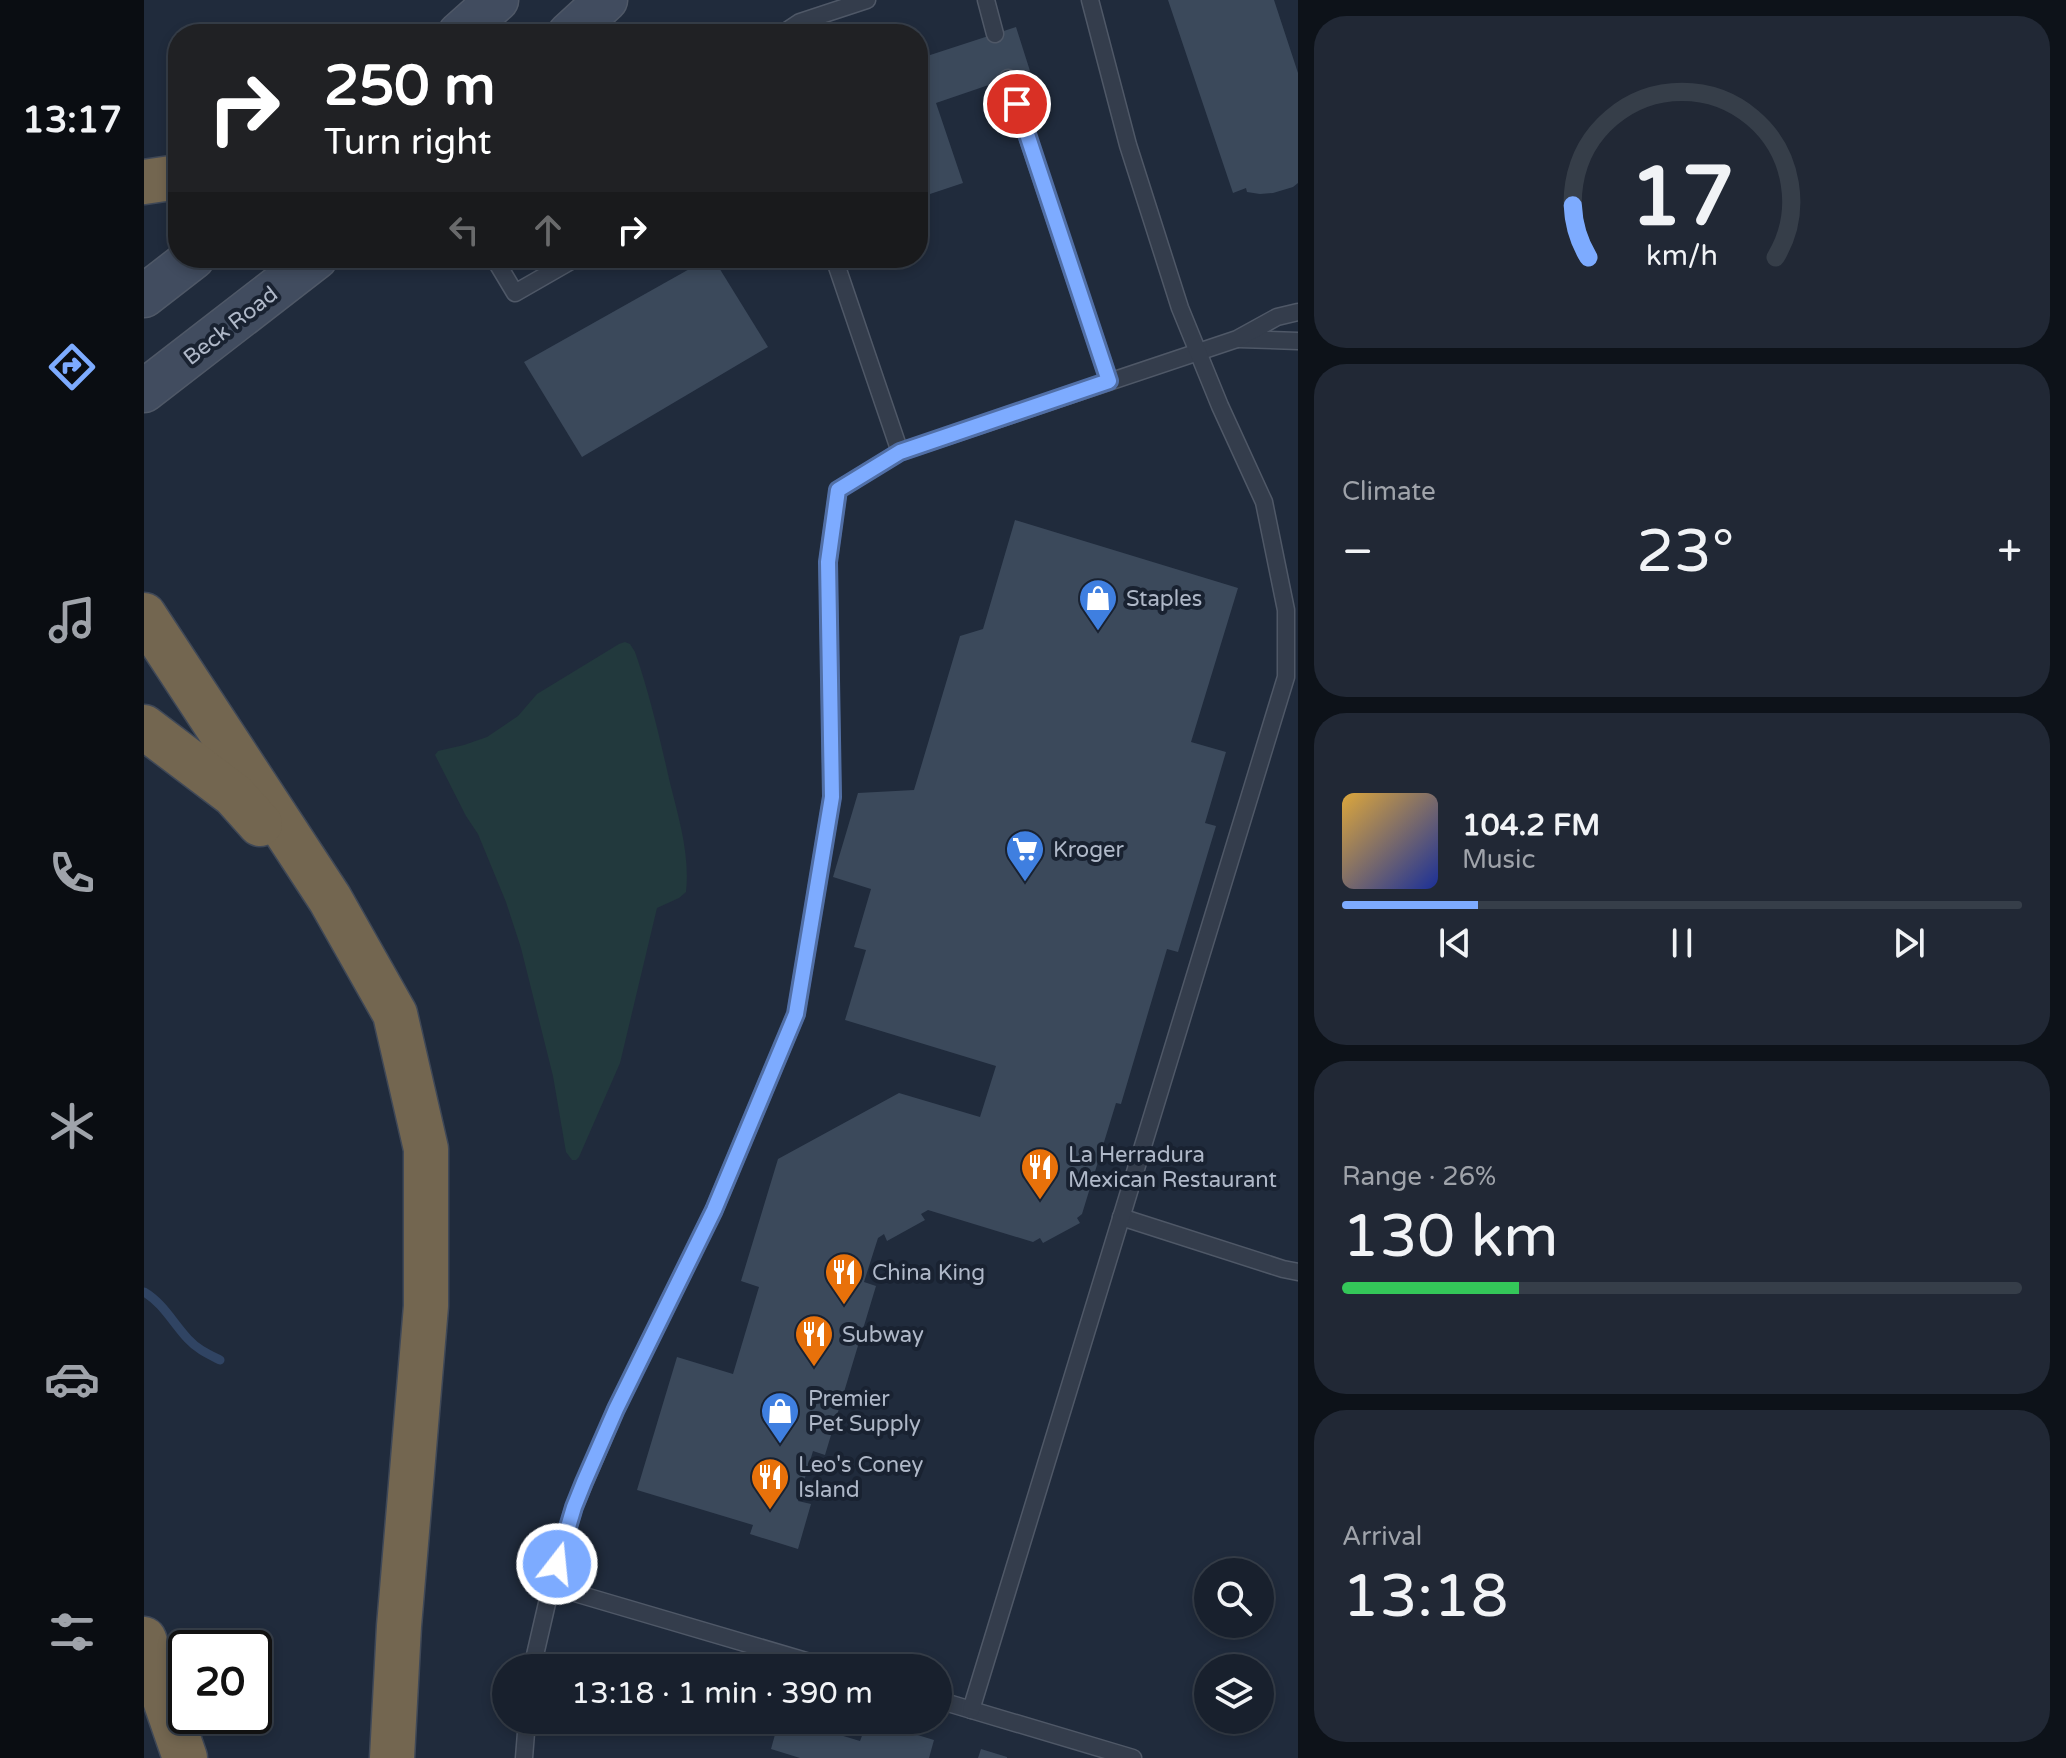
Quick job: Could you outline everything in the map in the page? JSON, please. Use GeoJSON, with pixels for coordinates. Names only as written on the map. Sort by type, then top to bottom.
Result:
{"type":"FeatureCollection","features":[{"type":"Feature","properties":{"kind":"highway"},"geometry":{"type":"LineString","coordinates":[[144,182],[168,178]]}},
{"type":"Feature","properties":{"kind":"highway"},"geometry":{"type":"LineString","coordinates":[[144,615],[330,899],[395,1014],[426,1149],[426,1306],[399,1626],[392,1758]]}},
{"type":"Feature","properties":{"kind":"highway"},"geometry":{"type":"LineString","coordinates":[[144,727],[234,795],[330,899]]}},
{"type":"Feature","properties":{"kind":"highway"},"geometry":{"type":"LineString","coordinates":[[144,1639],[185,1758]]}},
{"type":"Feature","properties":{"kind":"main road"},"geometry":{"type":"LineString","coordinates":[[470,24],[497,0]]}},
{"type":"Feature","properties":{"kind":"main road"},"geometry":{"type":"LineString","coordinates":[[580,24],[606,0]]}},
{"type":"Feature","properties":{"kind":"main road"},"geometry":{"type":"LineString","coordinates":[[144,296],[180,268]]}},
{"type":"Feature","properties":{"kind":"main road","name":"Beck Road"},"geometry":{"type":"LineString","coordinates":[[144,391],[303,268]]}},
{"type":"Feature","properties":{"kind":"lane"},"geometry":{"type":"LineString","coordinates":[[797,24],[867,0]]}},
{"type":"Feature","properties":{"kind":"lane"},"geometry":{"type":"LineString","coordinates":[[986,0],[995,34]]}},
{"type":"Feature","properties":{"kind":"lane"},"geometry":{"type":"LineString","coordinates":[[971,1710],[1286,677],[1286,610],[1264,502],[1180,308],[1128,145],[1090,0]]}},
{"type":"Feature","properties":{"kind":"lane"},"geometry":{"type":"LineString","coordinates":[[1008,78],[1109,381]]}},
{"type":"Feature","properties":{"kind":"lane"},"geometry":{"type":"LineString","coordinates":[[500,268],[515,293],[559,268]]}},
{"type":"Feature","properties":{"kind":"lane"},"geometry":{"type":"LineString","coordinates":[[837,268],[900,452]]}},
{"type":"Feature","properties":{"kind":"lane"},"geometry":{"type":"LineString","coordinates":[[535,1654],[574,1507],[616,1409],[714,1210],[796,1014],[832,797],[828,562],[838,490],[900,452],[1237,339],[1277,317],[1298,312]]}},
{"type":"Feature","properties":{"kind":"lane"},"geometry":{"type":"LineString","coordinates":[[1237,339],[1298,341]]}},
{"type":"Feature","properties":{"kind":"lane"},"geometry":{"type":"LineString","coordinates":[[1121,1217],[1298,1272]]}},
{"type":"Feature","properties":{"kind":"lane"},"geometry":{"type":"LineString","coordinates":[[551,1586],[782,1654]]}},
{"type":"Feature","properties":{"kind":"lane"},"geometry":{"type":"LineString","coordinates":[[952,1704],[1133,1758]]}},
{"type":"Feature","properties":{"kind":"lane"},"geometry":{"type":"LineString","coordinates":[[524,1758],[526,1734]]}},
{"type":"Feature","properties":{"kind":"green space"},"geometry":{"type":"Polygon","coordinates":[[[625,642],[635,652],[658,734],[683,837],[686,892],[657,908],[620,1063],[579,1157],[572,1160],[566,1152],[553,1076],[521,948],[506,902],[478,834],[435,755],[438,751],[487,737],[518,716],[537,694],[625,642]]]}},
{"type":"Feature","properties":{"kind":"building"},"geometry":{"type":"Polygon","coordinates":[[[1168,0],[1274,0],[1298,73],[1298,183],[1293,187],[1273,193],[1247,192],[1246,188],[1233,193],[1168,0]]]}},
{"type":"Feature","properties":{"kind":"building"},"geometry":{"type":"Polygon","coordinates":[[[1016,27],[1030,71],[936,103],[963,183],[928,195],[928,56],[1016,27]]]}},
{"type":"Feature","properties":{"kind":"building"},"geometry":{"type":"Polygon","coordinates":[[[691,268],[719,268],[768,347],[582,457],[524,362],[691,268]]]}},
{"type":"Feature","properties":{"kind":"building"},"geometry":{"type":"Polygon","coordinates":[[[1015,520],[1238,588],[1191,742],[1226,752],[1205,823],[1216,826],[1178,952],[1167,949],[1121,1104],[1116,1103],[1082,1214],[1077,1218],[1080,1223],[1043,1243],[1040,1238],[1033,1242],[928,1210],[921,1214],[925,1220],[887,1241],[884,1234],[878,1238],[864,1282],[876,1286],[825,1455],[813,1451],[798,1501],[811,1504],[798,1549],[750,1534],[753,1525],[637,1490],[677,1357],[733,1374],[759,1287],[741,1281],[778,1159],[899,1093],[980,1117],[996,1066],[845,1020],[866,950],[854,947],[871,889],[833,877],[858,793],[914,790],[960,636],[983,629],[1015,520]]]}},
{"type":"Feature","properties":{"kind":"building"},"geometry":{"type":"Polygon","coordinates":[[[775,1734],[837,1734],[860,1741],[863,1734],[914,1734],[934,1740],[929,1758],[800,1758],[771,1749],[775,1734]]]}},
{"type":"Feature","properties":{"kind":"building"},"geometry":{"type":"Polygon","coordinates":[[[981,1749],[1007,1757],[1007,1758],[978,1758],[981,1749]]]}},
{"type":"Feature","properties":{"kind":"waterway"},"geometry":{"type":"LineString","coordinates":[[144,1292],[162,1307],[191,1343],[220,1360]]}},
{"type":"Feature","properties":{"kind":"place","name":"Staples"},"geometry":{"type":"Point","coordinates":[1098,632]}},
{"type":"Feature","properties":{"kind":"place","name":"Kroger"},"geometry":{"type":"Point","coordinates":[1025,883]}},
{"type":"Feature","properties":{"kind":"place","name":"La Herradura Mexican Restaurant"},"geometry":{"type":"Point","coordinates":[1040,1201]}},
{"type":"Feature","properties":{"kind":"place","name":"China King"},"geometry":{"type":"Point","coordinates":[844,1306]}},
{"type":"Feature","properties":{"kind":"place","name":"Subway"},"geometry":{"type":"Point","coordinates":[814,1368]}},
{"type":"Feature","properties":{"kind":"place","name":"Premier Pet Supply"},"geometry":{"type":"Point","coordinates":[780,1445]}},
{"type":"Feature","properties":{"kind":"place","name":"Leo's Coney Island"},"geometry":{"type":"Point","coordinates":[770,1511]}},
{"type":"Feature","properties":{"kind":"route"},"geometry":{"type":"LineString","coordinates":[[557,1564],[584,1482],[616,1409],[714,1210],[796,1014],[832,797],[828,562],[838,490],[900,452],[1109,381],[1017,104]]}}]}
